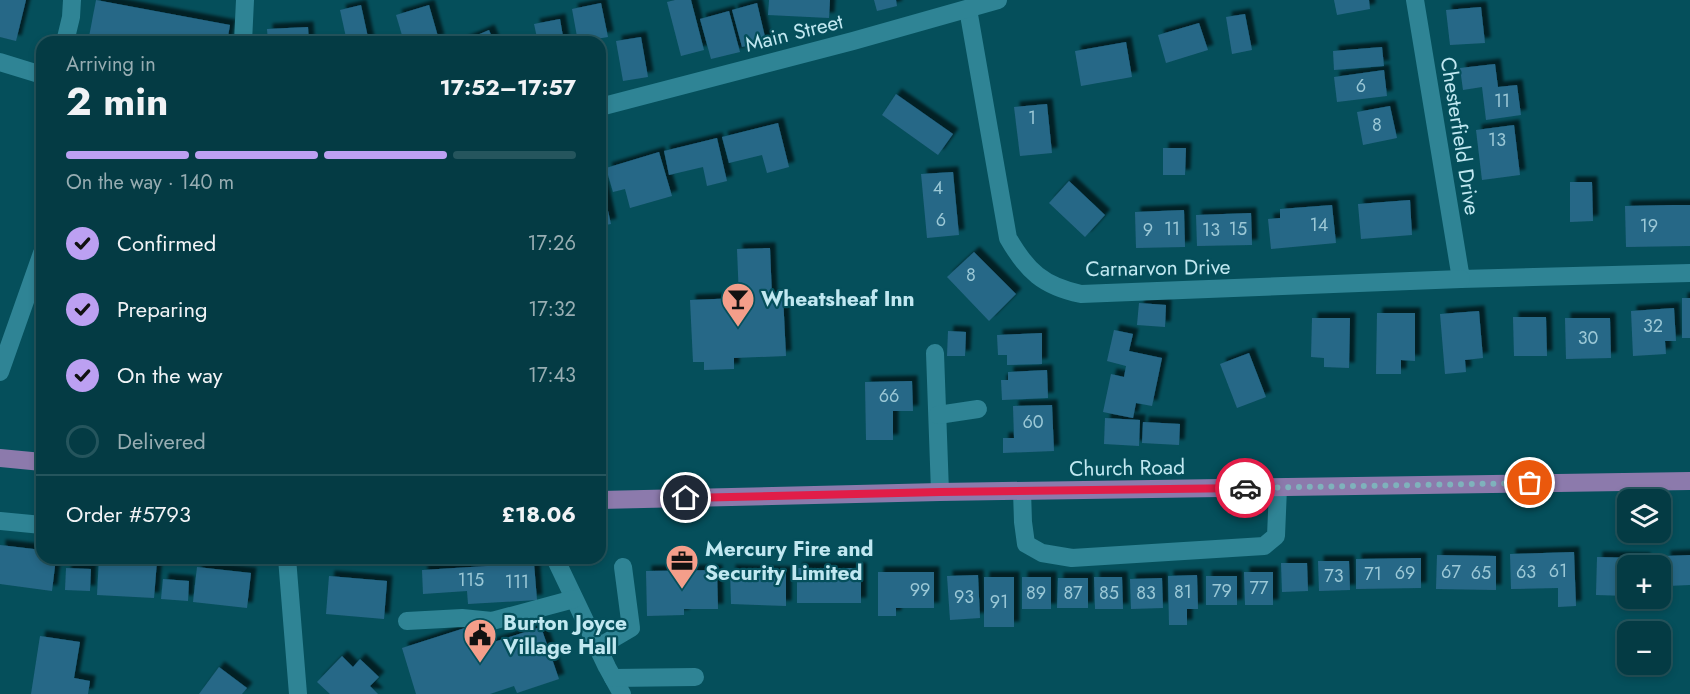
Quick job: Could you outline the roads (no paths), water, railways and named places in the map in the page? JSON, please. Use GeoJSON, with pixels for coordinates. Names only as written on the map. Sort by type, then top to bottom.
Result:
{"type":"FeatureCollection","features":[{"type":"Feature","properties":{"kind":"main road"},"geometry":{"type":"LineString","coordinates":[[0,458],[36,461]]}},
{"type":"Feature","properties":{"kind":"main road","name":"Church Road"},"geometry":{"type":"LineString","coordinates":[[606,500],[940,492],[1690,481]]}},
{"type":"Feature","properties":{"kind":"street"},"geometry":{"type":"LineString","coordinates":[[66,36],[72,0]]}},
{"type":"Feature","properties":{"kind":"street"},"geometry":{"type":"LineString","coordinates":[[243,36],[245,0]]}},
{"type":"Feature","properties":{"kind":"street","name":"Main Street"},"geometry":{"type":"LineString","coordinates":[[606,105],[998,0]]}},
{"type":"Feature","properties":{"kind":"street","name":"Chesterfield Drive"},"geometry":{"type":"LineString","coordinates":[[1415,0],[1461,279]]}},
{"type":"Feature","properties":{"kind":"street","name":"Carnarvon Drive"},"geometry":{"type":"LineString","coordinates":[[968,9],[1008,238],[1021,260],[1041,279],[1063,290],[1081,294],[1461,279]]}},
{"type":"Feature","properties":{"kind":"street"},"geometry":{"type":"LineString","coordinates":[[0,62],[36,73]]}},
{"type":"Feature","properties":{"kind":"street"},"geometry":{"type":"LineString","coordinates":[[0,372],[36,271]]}},
{"type":"Feature","properties":{"kind":"street"},"geometry":{"type":"LineString","coordinates":[[1461,279],[1690,273]]}},
{"type":"Feature","properties":{"kind":"street"},"geometry":{"type":"LineString","coordinates":[[935,353],[940,492]]}},
{"type":"Feature","properties":{"kind":"street"},"geometry":{"type":"LineString","coordinates":[[938,415],[978,409]]}},
{"type":"Feature","properties":{"kind":"street"},"geometry":{"type":"LineString","coordinates":[[1022,491],[1026,544],[1042,553],[1072,558],[1264,546],[1276,536],[1278,488]]}},
{"type":"Feature","properties":{"kind":"street"},"geometry":{"type":"LineString","coordinates":[[0,521],[36,524]]}},
{"type":"Feature","properties":{"kind":"street"},"geometry":{"type":"LineString","coordinates":[[287,564],[298,694]]}},
{"type":"Feature","properties":{"kind":"street"},"geometry":{"type":"LineString","coordinates":[[558,564],[597,648],[622,694]]}},
{"type":"Feature","properties":{"kind":"street"},"geometry":{"type":"LineString","coordinates":[[597,648],[631,628],[623,567]]}},
{"type":"Feature","properties":{"kind":"street"},"geometry":{"type":"LineString","coordinates":[[406,621],[462,618],[492,621],[574,598]]}},
{"type":"Feature","properties":{"kind":"street"},"geometry":{"type":"LineString","coordinates":[[613,678],[695,677]]}},
{"type":"Feature","properties":{"kind":"place","name":"Wheatsheaf Inn"},"geometry":{"type":"Point","coordinates":[738,328]}},
{"type":"Feature","properties":{"kind":"place","name":"Mercury Fire and Security Limited"},"geometry":{"type":"Point","coordinates":[682,590]}},
{"type":"Feature","properties":{"kind":"place","name":"Burton Joyce Village Hall"},"geometry":{"type":"Point","coordinates":[480,664]}}]}
